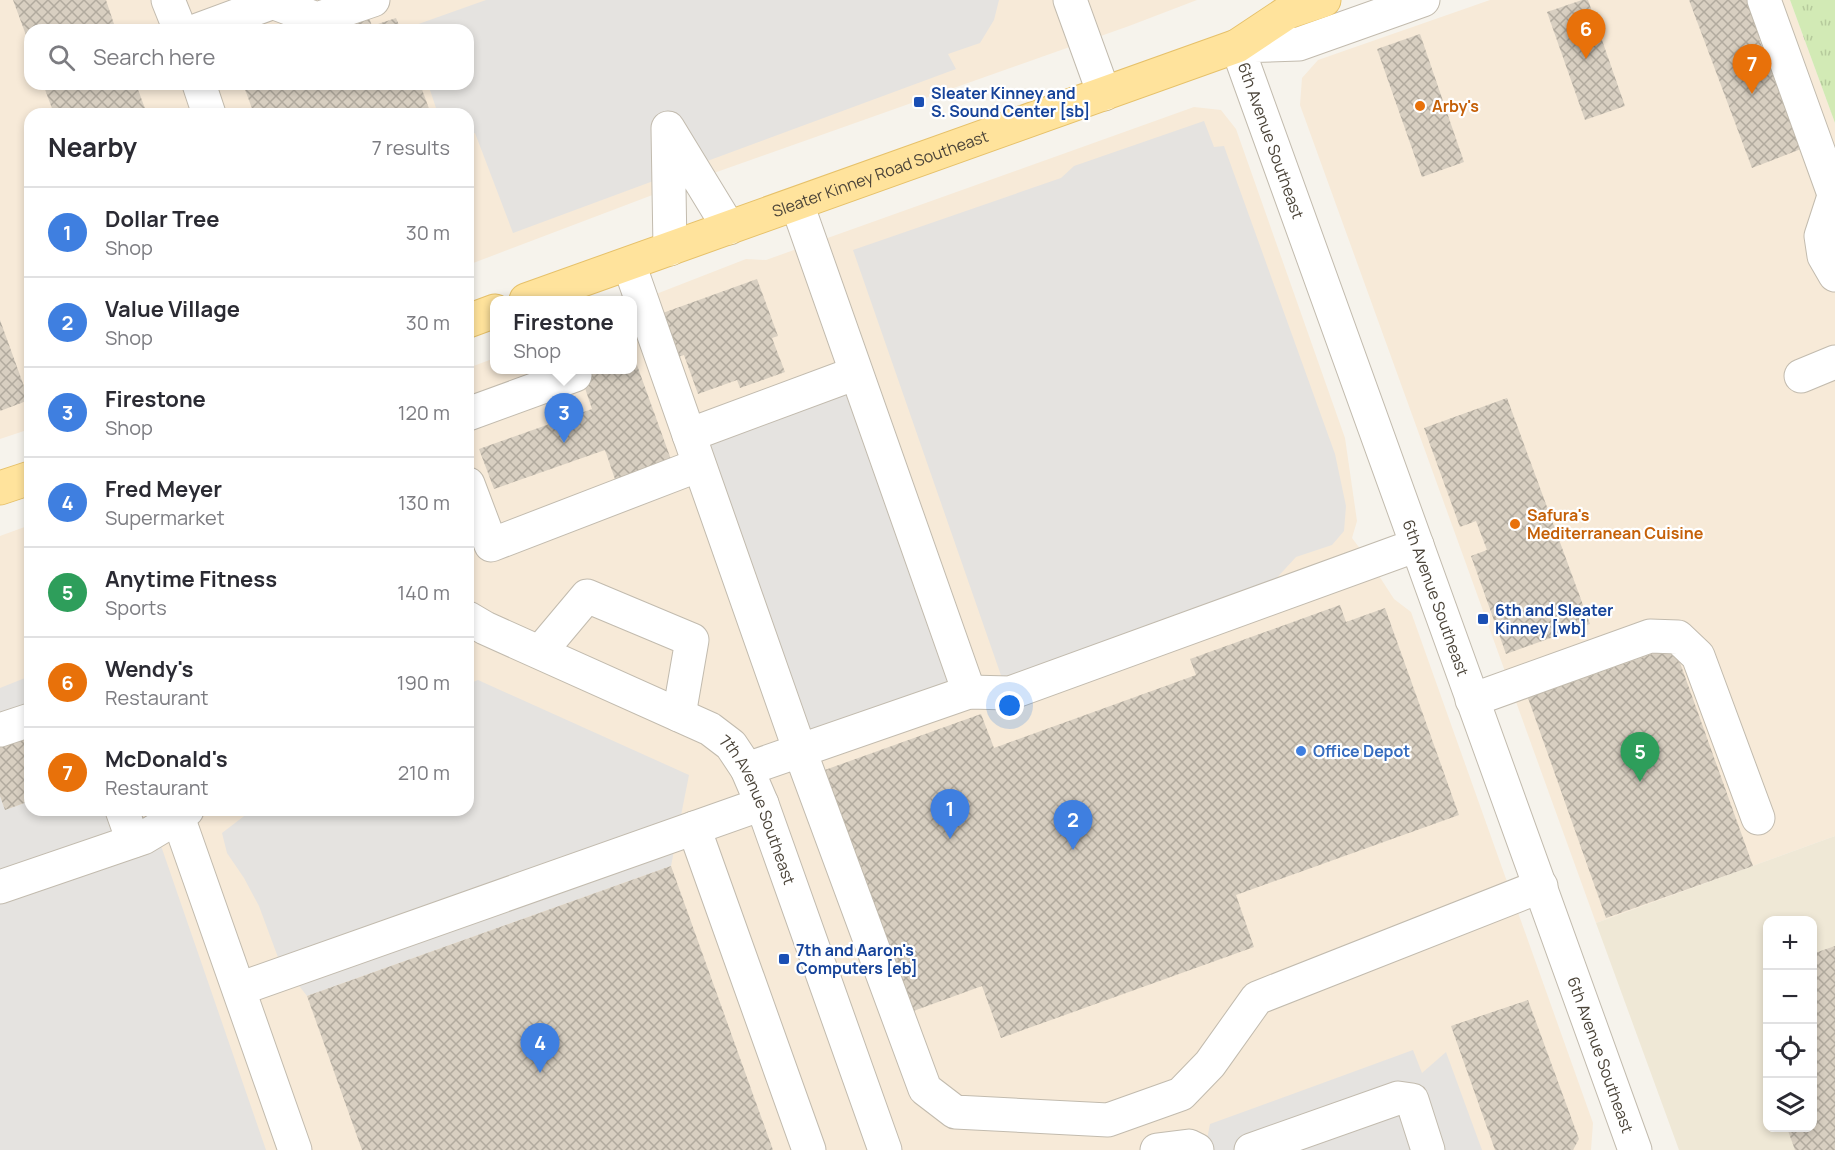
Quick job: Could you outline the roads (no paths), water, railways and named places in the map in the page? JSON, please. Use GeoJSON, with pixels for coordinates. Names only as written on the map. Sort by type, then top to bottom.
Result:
{"type":"FeatureCollection","features":[{"type":"Feature","properties":{"kind":"main road","name":"Sleater Kinney Road Southeast"},"geometry":{"type":"LineString","coordinates":[[537,296],[1237,46],[1288,12],[1324,0]]}},
{"type":"Feature","properties":{"kind":"main road"},"geometry":{"type":"LineString","coordinates":[[474,319],[490,313]]}},
{"type":"Feature","properties":{"kind":"main road"},"geometry":{"type":"LineString","coordinates":[[0,488],[24,479]]}},
{"type":"Feature","properties":{"kind":"street"},"geometry":{"type":"LineString","coordinates":[[168,0],[178,24]]}},
{"type":"Feature","properties":{"kind":"street"},"geometry":{"type":"LineString","coordinates":[[214,24],[275,1],[317,19],[373,0]]}},
{"type":"Feature","properties":{"kind":"street"},"geometry":{"type":"LineString","coordinates":[[1070,0],[1104,94]]}},
{"type":"Feature","properties":{"kind":"street","name":"Sleater Kinney Road Southeast"},"geometry":{"type":"LineString","coordinates":[[1237,46],[1299,44],[1423,0]]}},
{"type":"Feature","properties":{"kind":"street"},"geometry":{"type":"LineString","coordinates":[[1764,0],[1835,196],[1821,236],[1824,256],[1835,275]]}},
{"type":"Feature","properties":{"kind":"street","name":"6th Avenue Southeast"},"geometry":{"type":"LineString","coordinates":[[1237,46],[1635,1150]]}},
{"type":"Feature","properties":{"kind":"street"},"geometry":{"type":"LineString","coordinates":[[200,90],[207,108]]}},
{"type":"Feature","properties":{"kind":"street"},"geometry":{"type":"LineString","coordinates":[[670,249],[668,128],[729,228]]}},
{"type":"Feature","properties":{"kind":"street"},"geometry":{"type":"LineString","coordinates":[[797,204],[969,692]]}},
{"type":"Feature","properties":{"kind":"street"},"geometry":{"type":"LineString","coordinates":[[628,264],[800,751],[925,1089],[955,1112],[1108,1120],[1181,1094],[1210,1064],[1257,998],[1541,886]]}},
{"type":"Feature","properties":{"kind":"street"},"geometry":{"type":"LineString","coordinates":[[1801,376],[1835,362]]}},
{"type":"Feature","properties":{"kind":"street"},"geometry":{"type":"LineString","coordinates":[[689,435],[856,374]]}},
{"type":"Feature","properties":{"kind":"street"},"geometry":{"type":"LineString","coordinates":[[474,412],[575,375]]}},
{"type":"Feature","properties":{"kind":"street"},"geometry":{"type":"LineString","coordinates":[[474,500],[491,544],[699,465]]}},
{"type":"Feature","properties":{"kind":"street"},"geometry":{"type":"LineString","coordinates":[[747,769],[969,692],[1010,693],[1417,545]]}},
{"type":"Feature","properties":{"kind":"street"},"geometry":{"type":"LineString","coordinates":[[540,652],[587,596],[692,640],[679,715]]}},
{"type":"Feature","properties":{"kind":"street","name":"7th Avenue Southeast"},"geometry":{"type":"LineString","coordinates":[[474,621],[710,729],[731,745],[747,769],[762,804],[885,1150]]}},
{"type":"Feature","properties":{"kind":"street"},"geometry":{"type":"LineString","coordinates":[[1472,700],[1650,636],[1678,638],[1698,656],[1758,818]]}},
{"type":"Feature","properties":{"kind":"street"},"geometry":{"type":"LineString","coordinates":[[474,642],[509,638]]}},
{"type":"Feature","properties":{"kind":"street"},"geometry":{"type":"LineString","coordinates":[[0,730],[24,722]]}},
{"type":"Feature","properties":{"kind":"street"},"geometry":{"type":"LineString","coordinates":[[239,989],[762,804]]}},
{"type":"Feature","properties":{"kind":"street"},"geometry":{"type":"LineString","coordinates":[[125,816],[134,841]]}},
{"type":"Feature","properties":{"kind":"street"},"geometry":{"type":"LineString","coordinates":[[0,887],[143,838],[180,816]]}},
{"type":"Feature","properties":{"kind":"street"},"geometry":{"type":"LineString","coordinates":[[184,816],[239,989],[295,1150]]}},
{"type":"Feature","properties":{"kind":"street"},"geometry":{"type":"LineString","coordinates":[[694,828],[809,1150]]}},
{"type":"Feature","properties":{"kind":"street"},"geometry":{"type":"LineString","coordinates":[[1251,1150],[1398,1098],[1412,1100],[1428,1150]]}},
{"type":"Feature","properties":{"kind":"street"},"geometry":{"type":"LineString","coordinates":[[1157,1150],[1188,1146],[1197,1150]]}},
{"type":"Feature","properties":{"kind":"place","name":"Wendy's"},"geometry":{"type":"Point","coordinates":[1586,59]}},
{"type":"Feature","properties":{"kind":"place","name":"McDonald's"},"geometry":{"type":"Point","coordinates":[1752,94]}},
{"type":"Feature","properties":{"kind":"place","name":"Sleater Kinney and S. Sound Center [sb]"},"geometry":{"type":"Point","coordinates":[919,102]}},
{"type":"Feature","properties":{"kind":"place","name":"Arby's"},"geometry":{"type":"Point","coordinates":[1420,106]}},
{"type":"Feature","properties":{"kind":"place","name":"Firestone"},"geometry":{"type":"Point","coordinates":[564,443]}},
{"type":"Feature","properties":{"kind":"place","name":"Safura's Mediterranean Cuisine"},"geometry":{"type":"Point","coordinates":[1515,524]}},
{"type":"Feature","properties":{"kind":"place","name":"6th and Sleater Kinney [wb]"},"geometry":{"type":"Point","coordinates":[1483,619]}},
{"type":"Feature","properties":{"kind":"place","name":"Office Depot"},"geometry":{"type":"Point","coordinates":[1301,751]}},
{"type":"Feature","properties":{"kind":"place","name":"Anytime Fitness"},"geometry":{"type":"Point","coordinates":[1640,782]}},
{"type":"Feature","properties":{"kind":"place","name":"Dollar Tree"},"geometry":{"type":"Point","coordinates":[950,839]}},
{"type":"Feature","properties":{"kind":"place","name":"Value Village"},"geometry":{"type":"Point","coordinates":[1073,850]}},
{"type":"Feature","properties":{"kind":"place","name":"7th and Aaron's Computers [eb]"},"geometry":{"type":"Point","coordinates":[784,959]}},
{"type":"Feature","properties":{"kind":"place","name":"Fred Meyer"},"geometry":{"type":"Point","coordinates":[540,1073]}}]}
